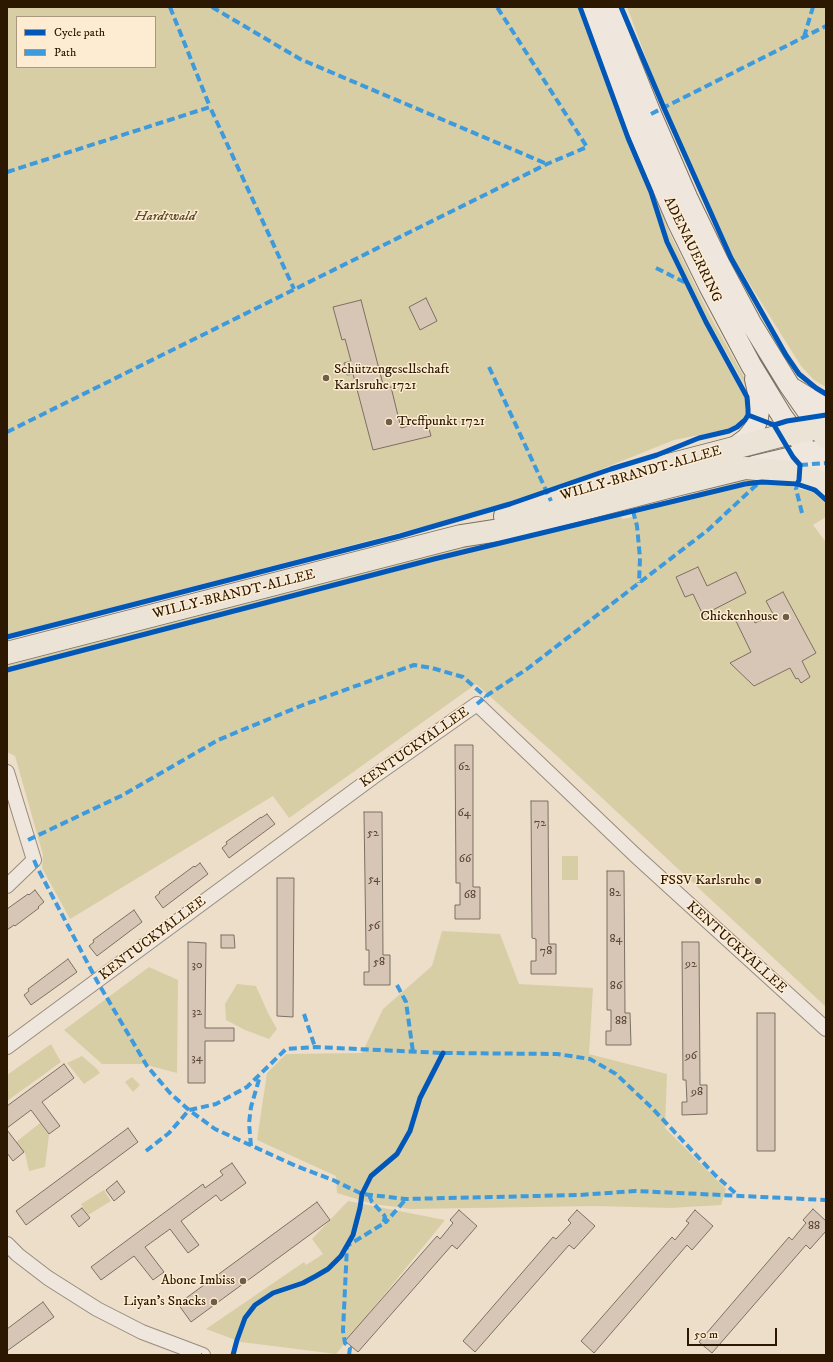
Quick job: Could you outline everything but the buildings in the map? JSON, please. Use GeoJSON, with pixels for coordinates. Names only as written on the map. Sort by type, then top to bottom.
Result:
{"type":"FeatureCollection","features":[{"type":"Feature","properties":{"kind":"main road","name":"ADENAUERRING"},"geometry":{"type":"LineString","coordinates":[[592,7],[634,121],[672,211],[709,286],[751,365],[782,416],[795,433],[817,451],[826,476]]}},
{"type":"Feature","properties":{"kind":"main road","name":"ADENAUERRING"},"geometry":{"type":"LineString","coordinates":[[608,7],[651,114],[706,236],[751,323],[789,386],[824,431]]}},
{"type":"Feature","properties":{"kind":"main road"},"geometry":{"type":"LineString","coordinates":[[735,447],[747,438],[754,429],[760,411],[759,393],[751,365]]}},
{"type":"Feature","properties":{"kind":"main road"},"geometry":{"type":"LineString","coordinates":[[789,386],[826,405]]}},
{"type":"Feature","properties":{"kind":"main road","name":"WILLY-BRANDT-ALLEE"},"geometry":{"type":"LineString","coordinates":[[461,536],[506,515],[661,467],[795,433],[824,431]]}},
{"type":"Feature","properties":{"kind":"main road","name":"WILLY-BRANDT-ALLEE"},"geometry":{"type":"LineString","coordinates":[[7,653],[461,536],[506,529],[674,485],[817,451]]}},
{"type":"Feature","properties":{"kind":"main road"},"geometry":{"type":"LineString","coordinates":[[745,468],[793,472],[816,480],[826,486]]}},
{"type":"Feature","properties":{"kind":"street","name":"KENTUCKYALLEE"},"geometry":{"type":"LineString","coordinates":[[7,1047],[347,796],[476,704],[635,855],[826,1029]]}},
{"type":"Feature","properties":{"kind":"street"},"geometry":{"type":"LineString","coordinates":[[7,772],[34,860],[7,886]]}},
{"type":"Feature","properties":{"kind":"street"},"geometry":{"type":"LineString","coordinates":[[7,1244],[18,1255],[48,1278],[97,1309],[142,1332],[202,1355]]}},
{"type":"Feature","properties":{"kind":"green space","name":"Hardtwald"},"geometry":{"type":"Polygon","coordinates":[[[7,7],[578,7],[626,139],[649,192],[665,243],[704,322],[744,393],[746,406],[745,416],[738,424],[729,429],[674,440],[525,500],[7,635],[7,7]]]}},
{"type":"Feature","properties":{"kind":"green space"},"geometry":{"type":"Polygon","coordinates":[[[627,7],[826,7],[826,387],[814,380],[801,366],[734,259],[664,106],[627,7]]]}},
{"type":"Feature","properties":{"kind":"green space"},"geometry":{"type":"Polygon","coordinates":[[[630,136],[661,206],[669,232],[709,314],[750,388],[748,391],[708,320],[669,241],[653,191],[630,136]]]}},
{"type":"Feature","properties":{"kind":"green space"},"geometry":{"type":"Polygon","coordinates":[[[756,478],[765,480],[753,480],[699,494],[698,492],[756,478]]]}},
{"type":"Feature","properties":{"kind":"green space"},"geometry":{"type":"Polygon","coordinates":[[[750,485],[784,485],[809,491],[814,493],[826,504],[826,517],[813,525],[826,542],[826,1007],[556,755],[476,684],[289,818],[273,796],[70,919],[42,868],[43,855],[15,756],[7,752],[7,672],[435,561],[620,516],[623,519],[632,517],[633,513],[750,485]]]}},
{"type":"Feature","properties":{"kind":"green space"},"geometry":{"type":"Polygon","coordinates":[[[609,513],[609,515],[433,557],[7,668],[7,665],[494,539],[609,513]]]}},
{"type":"Feature","properties":{"kind":"green space"},"geometry":{"type":"Polygon","coordinates":[[[562,856],[578,856],[578,880],[562,880],[562,856]]]}},
{"type":"Feature","properties":{"kind":"green space"},"geometry":{"type":"Polygon","coordinates":[[[442,931],[500,934],[519,984],[593,988],[589,1054],[667,1074],[665,1128],[726,1189],[721,1205],[670,1208],[594,1206],[411,1209],[373,1204],[337,1193],[336,1176],[257,1140],[267,1073],[286,1054],[362,1053],[383,1009],[432,966],[442,931]]]}},
{"type":"Feature","properties":{"kind":"green space"},"geometry":{"type":"Polygon","coordinates":[[[149,967],[178,980],[177,1073],[143,1064],[102,1064],[64,1030],[149,967]]]}},
{"type":"Feature","properties":{"kind":"green space"},"geometry":{"type":"Polygon","coordinates":[[[237,984],[256,986],[277,1029],[269,1039],[245,1030],[226,1020],[225,1004],[237,984]]]}},
{"type":"Feature","properties":{"kind":"green space"},"geometry":{"type":"Polygon","coordinates":[[[51,1044],[61,1062],[7,1101],[7,1075],[51,1044]]]}},
{"type":"Feature","properties":{"kind":"green space"},"geometry":{"type":"Polygon","coordinates":[[[82,1056],[100,1073],[84,1084],[67,1063],[82,1056]]]}},
{"type":"Feature","properties":{"kind":"green space"},"geometry":{"type":"Polygon","coordinates":[[[132,1077],[140,1085],[133,1092],[125,1082],[132,1077]]]}},
{"type":"Feature","properties":{"kind":"green space"},"geometry":{"type":"Polygon","coordinates":[[[40,1123],[49,1135],[45,1167],[29,1171],[25,1153],[16,1142],[40,1123]]]}},
{"type":"Feature","properties":{"kind":"green space"},"geometry":{"type":"Polygon","coordinates":[[[104,1190],[111,1201],[88,1215],[81,1204],[104,1190]]]}},
{"type":"Feature","properties":{"kind":"green space"},"geometry":{"type":"Polygon","coordinates":[[[348,1201],[445,1220],[336,1354],[241,1342],[206,1329],[304,1262],[306,1265],[323,1254],[312,1239],[348,1201]]]}},
{"type":"Feature","properties":{"kind":"marked path"},"geometry":{"type":"LineString","coordinates":[[170,7],[210,107]]}},
{"type":"Feature","properties":{"kind":"marked path"},"geometry":{"type":"LineString","coordinates":[[212,7],[300,59],[547,164]]}},
{"type":"Feature","properties":{"kind":"marked path"},"geometry":{"type":"LineString","coordinates":[[7,432],[547,164],[587,147],[497,7]]}},
{"type":"Feature","properties":{"kind":"marked path"},"geometry":{"type":"LineString","coordinates":[[804,37],[813,7]]}},
{"type":"Feature","properties":{"kind":"marked path"},"geometry":{"type":"LineString","coordinates":[[651,114],[826,26]]}},
{"type":"Feature","properties":{"kind":"marked path"},"geometry":{"type":"LineString","coordinates":[[7,172],[210,107],[294,289]]}},
{"type":"Feature","properties":{"kind":"marked path"},"geometry":{"type":"LineString","coordinates":[[656,268],[686,283]]}},
{"type":"Feature","properties":{"kind":"marked path"},"geometry":{"type":"LineString","coordinates":[[489,367],[551,501]]}},
{"type":"Feature","properties":{"kind":"marked path"},"geometry":{"type":"LineString","coordinates":[[800,465],[826,463]]}},
{"type":"Feature","properties":{"kind":"marked path"},"geometry":{"type":"LineString","coordinates":[[798,482],[796,489],[802,513]]}},
{"type":"Feature","properties":{"kind":"marked path"},"geometry":{"type":"LineString","coordinates":[[477,704],[489,694],[527,669],[708,530],[758,484]]}},
{"type":"Feature","properties":{"kind":"marked path"},"geometry":{"type":"LineString","coordinates":[[633,511],[637,526],[640,558],[639,583]]}},
{"type":"Feature","properties":{"kind":"marked path"},"geometry":{"type":"LineString","coordinates":[[28,840],[123,795],[218,740],[303,705],[414,665],[432,668],[463,677],[486,697]]}},
{"type":"Feature","properties":{"kind":"marked path"},"geometry":{"type":"LineString","coordinates":[[34,860],[97,981],[147,1066],[170,1093],[189,1110],[215,1129],[296,1166],[333,1180],[362,1194],[406,1199],[579,1195],[636,1191],[826,1200]]}},
{"type":"Feature","properties":{"kind":"marked path"},"geometry":{"type":"LineString","coordinates":[[397,985],[406,1002],[413,1052]]}},
{"type":"Feature","properties":{"kind":"marked path"},"geometry":{"type":"LineString","coordinates":[[304,1014],[315,1047]]}},
{"type":"Feature","properties":{"kind":"marked path"},"geometry":{"type":"LineString","coordinates":[[146,1151],[169,1133],[189,1110],[216,1104],[247,1087],[286,1049],[315,1047],[443,1053],[557,1054],[590,1059],[616,1074],[652,1108],[715,1175],[740,1197]]}},
{"type":"Feature","properties":{"kind":"marked path"},"geometry":{"type":"LineString","coordinates":[[251,1146],[249,1123],[251,1107],[260,1076]]}},
{"type":"Feature","properties":{"kind":"marked path"},"geometry":{"type":"LineString","coordinates":[[369,1195],[372,1202],[384,1215],[384,1220]]}},
{"type":"Feature","properties":{"kind":"marked path"},"geometry":{"type":"LineString","coordinates":[[383,1219],[386,1222],[406,1199]]}},
{"type":"Feature","properties":{"kind":"marked path"},"geometry":{"type":"LineString","coordinates":[[349,1355],[350,1348],[345,1343],[343,1331],[347,1246],[386,1222]]}},
{"type":"Feature","properties":{"kind":"cycle path"},"geometry":{"type":"LineString","coordinates":[[7,637],[400,536],[510,504],[611,469],[657,455],[699,438],[729,431],[737,427],[745,420],[748,415],[747,397],[706,322],[667,242],[651,192],[628,138],[580,7]]}},
{"type":"Feature","properties":{"kind":"cycle path"},"geometry":{"type":"LineString","coordinates":[[621,7],[731,258],[786,355],[799,374],[826,394]]}},
{"type":"Feature","properties":{"kind":"cycle path"},"geometry":{"type":"LineString","coordinates":[[748,415],[774,425],[793,457],[800,465],[799,480],[797,484]]}},
{"type":"Feature","properties":{"kind":"cycle path"},"geometry":{"type":"LineString","coordinates":[[774,425],[787,421],[826,415]]}},
{"type":"Feature","properties":{"kind":"cycle path"},"geometry":{"type":"LineString","coordinates":[[7,670],[434,559],[745,484],[762,482],[797,484],[815,490],[826,500]]}},
{"type":"Feature","properties":{"kind":"cycle path"},"geometry":{"type":"LineString","coordinates":[[233,1355],[245,1318],[255,1305],[273,1293],[303,1283],[316,1276],[328,1269],[341,1256],[353,1235],[362,1194],[371,1176],[397,1154],[410,1131],[420,1098],[443,1053]]}},
{"type":"Feature","properties":{"kind":"place","name":"Schützengesellschaft Karlsruhe 1721"},"geometry":{"type":"Point","coordinates":[326,378]}},
{"type":"Feature","properties":{"kind":"place","name":"Treffpunkt 1721"},"geometry":{"type":"Point","coordinates":[389,422]}},
{"type":"Feature","properties":{"kind":"place","name":"Chickenhouse"},"geometry":{"type":"Point","coordinates":[786,617]}},
{"type":"Feature","properties":{"kind":"place","name":"FSSV Karlsruhe"},"geometry":{"type":"Point","coordinates":[758,881]}},
{"type":"Feature","properties":{"kind":"place","name":"Abone Imbiss"},"geometry":{"type":"Point","coordinates":[243,1281]}},
{"type":"Feature","properties":{"kind":"place","name":"Liyan's Snacks"},"geometry":{"type":"Point","coordinates":[214,1302]}}]}
